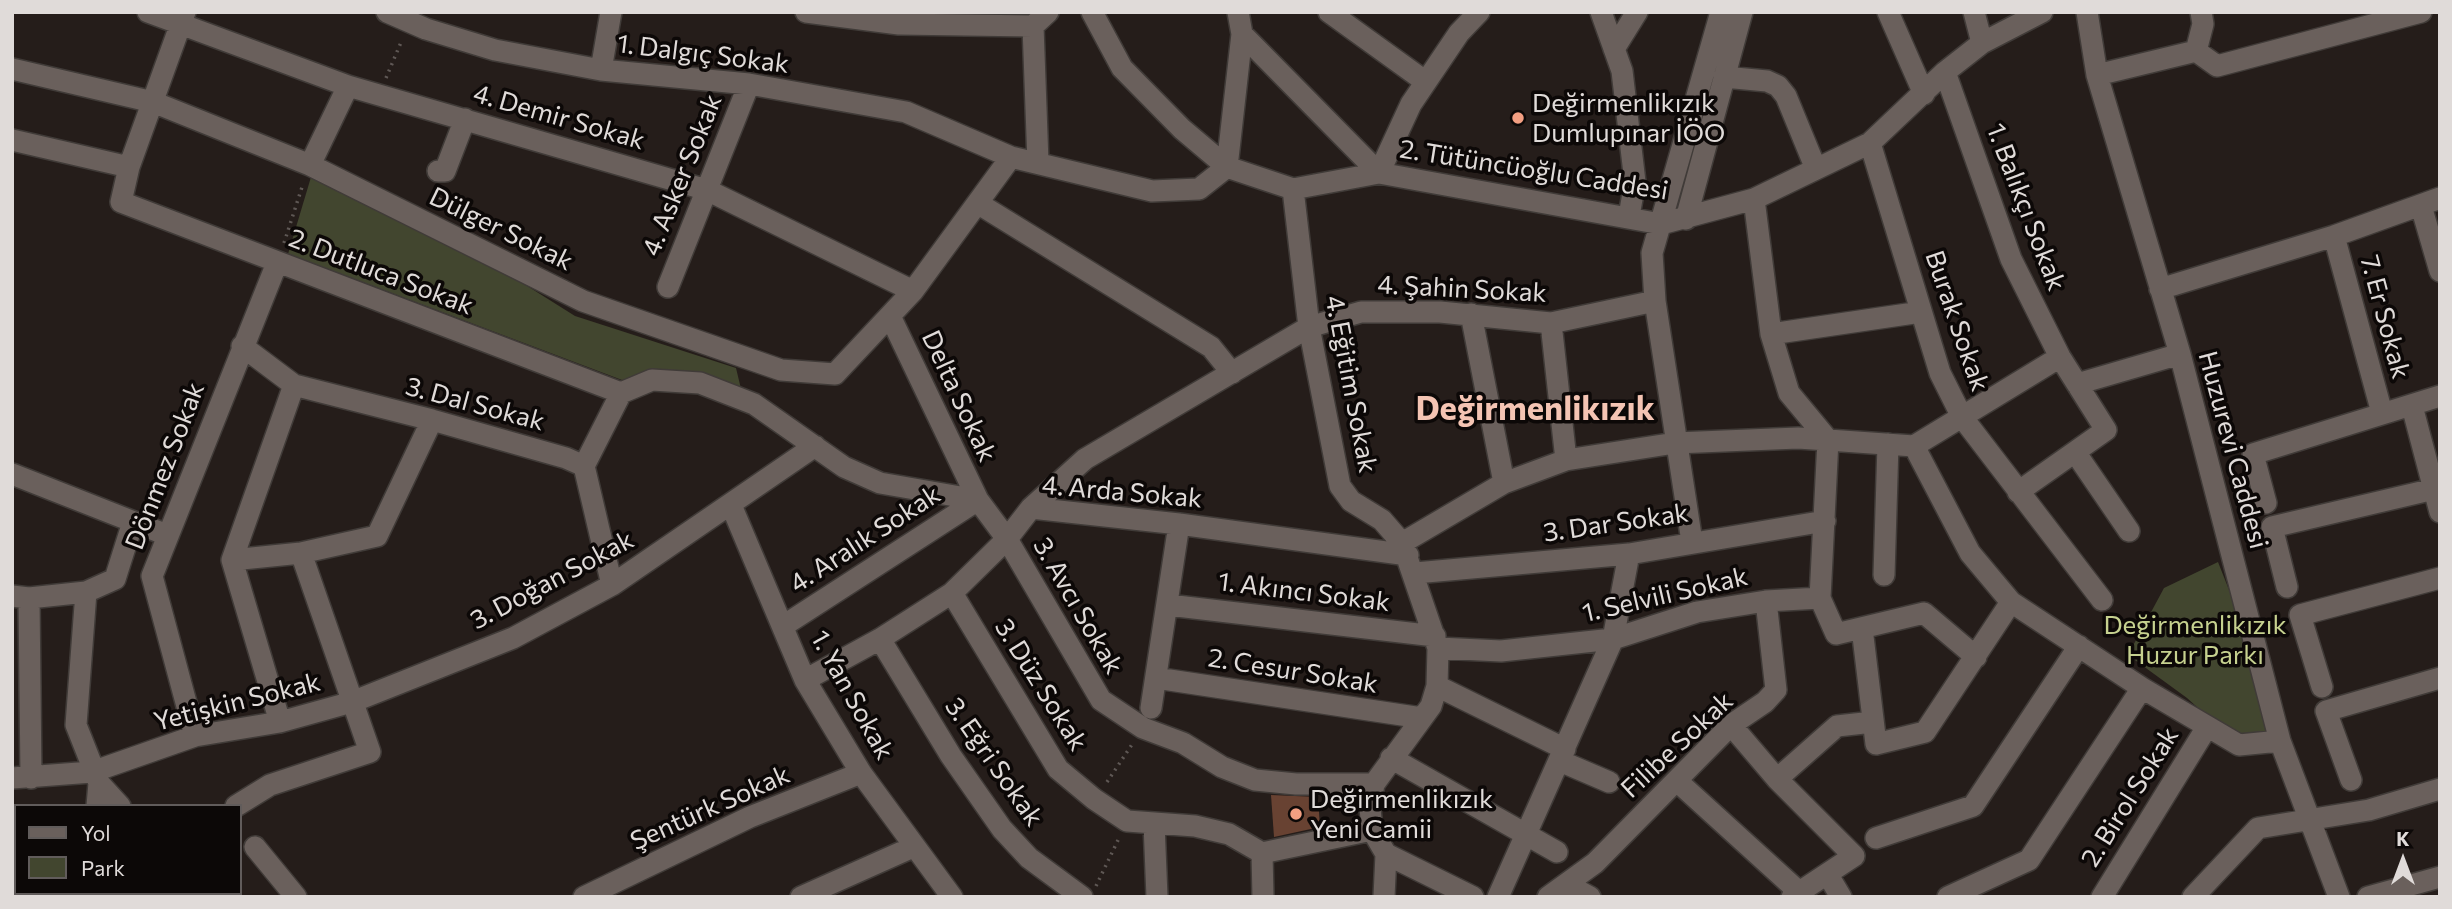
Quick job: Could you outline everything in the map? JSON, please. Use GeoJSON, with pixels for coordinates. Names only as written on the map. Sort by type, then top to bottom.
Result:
{"type":"FeatureCollection","features":[{"type":"Feature","properties":{"kind":"street","name":"4. Demir Sokak"},"geometry":{"type":"LineString","coordinates":[[148,12],[182,18],[348,86],[707,190],[913,291]]}},
{"type":"Feature","properties":{"kind":"street","name":"1. Dalgıç Sokak"},"geometry":{"type":"LineString","coordinates":[[387,12],[422,21],[495,50],[601,70],[749,84],[906,112],[1011,158],[1152,191],[1199,189],[1227,167]]}},
{"type":"Feature","properties":{"kind":"street"},"geometry":{"type":"LineString","coordinates":[[601,70],[611,12]]}},
{"type":"Feature","properties":{"kind":"street"},"geometry":{"type":"LineString","coordinates":[[806,12],[900,18],[1041,19],[1038,163]]}},
{"type":"Feature","properties":{"kind":"street"},"geometry":{"type":"LineString","coordinates":[[1092,12],[1122,68],[1182,129],[1227,167],[1293,189]]}},
{"type":"Feature","properties":{"kind":"street"},"geometry":{"type":"LineString","coordinates":[[1227,167],[1242,34],[1238,12]]}},
{"type":"Feature","properties":{"kind":"street"},"geometry":{"type":"LineString","coordinates":[[1329,12],[1426,82]]}},
{"type":"Feature","properties":{"kind":"street"},"geometry":{"type":"LineString","coordinates":[[1242,34],[1378,173],[1412,104],[1459,33],[1479,12]]}},
{"type":"Feature","properties":{"kind":"street"},"geometry":{"type":"LineString","coordinates":[[1601,12],[1622,71],[1635,182],[1629,216]]}},
{"type":"Feature","properties":{"kind":"street"},"geometry":{"type":"LineString","coordinates":[[1614,49],[1637,12]]}},
{"type":"Feature","properties":{"kind":"street"},"geometry":{"type":"LineString","coordinates":[[1692,541],[1655,302],[1652,253],[1721,12]]}},
{"type":"Feature","properties":{"kind":"street"},"geometry":{"type":"LineString","coordinates":[[1686,219],[1742,12]]}},
{"type":"Feature","properties":{"kind":"street"},"geometry":{"type":"LineString","coordinates":[[1888,12],[1924,94]]}},
{"type":"Feature","properties":{"kind":"street"},"geometry":{"type":"LineString","coordinates":[[1974,12],[1982,44]]}},
{"type":"Feature","properties":{"kind":"street","name":"2. Tütüncüoğlu Caddesi"},"geometry":{"type":"LineString","coordinates":[[1293,189],[1378,173],[1661,223],[1686,219],[1755,199],[1870,143],[1945,72],[1982,44],[2042,12]]}},
{"type":"Feature","properties":{"kind":"street","name":"Huzurevi Caddesi"},"geometry":{"type":"LineString","coordinates":[[2087,12],[2097,75],[2180,355],[2280,741],[2340,897]]}},
{"type":"Feature","properties":{"kind":"street"},"geometry":{"type":"LineString","coordinates":[[2196,51],[2203,24],[2201,12]]}},
{"type":"Feature","properties":{"kind":"street"},"geometry":{"type":"LineString","coordinates":[[2097,75],[2196,51],[2217,66],[2390,15],[2421,12]]}},
{"type":"Feature","properties":{"kind":"street"},"geometry":{"type":"LineString","coordinates":[[12,140],[129,167],[182,18]]}},
{"type":"Feature","properties":{"kind":"street","name":"Dülger Sokak"},"geometry":{"type":"LineString","coordinates":[[12,69],[153,102],[310,165],[583,301],[781,370],[835,374]]}},
{"type":"Feature","properties":{"kind":"street","name":"1. Balıkçı Sokak"},"geometry":{"type":"LineString","coordinates":[[1945,72],[2011,259],[2060,357],[2106,430],[2075,452]]}},
{"type":"Feature","properties":{"kind":"street"},"geometry":{"type":"LineString","coordinates":[[1724,77],[1767,81],[1778,86],[1786,96],[1816,169]]}},
{"type":"Feature","properties":{"kind":"street","name":"4. Asker Sokak"},"geometry":{"type":"LineString","coordinates":[[668,286],[749,84]]}},
{"type":"Feature","properties":{"kind":"street"},"geometry":{"type":"LineString","coordinates":[[310,165],[348,86]]}},
{"type":"Feature","properties":{"kind":"street"},"geometry":{"type":"LineString","coordinates":[[444,173],[465,119]]}},
{"type":"Feature","properties":{"kind":"street","name":"Burak Sokak"},"geometry":{"type":"LineString","coordinates":[[1870,143],[1940,373],[1962,417],[2102,600]]}},
{"type":"Feature","properties":{"kind":"street","name":"Delta Sokak"},"geometry":{"type":"LineString","coordinates":[[835,374],[913,291],[1011,158]]}},
{"type":"Feature","properties":{"kind":"street","name":"2. Dutluca Sokak"},"geometry":{"type":"LineString","coordinates":[[129,167],[121,202],[621,393]]}},
{"type":"Feature","properties":{"kind":"street","name":"4. Eğitim Sokak"},"geometry":{"type":"LineString","coordinates":[[1293,189],[1309,327],[1340,486],[1351,501],[1382,520],[1408,557],[1436,642],[1437,686],[1431,706],[1374,784],[1370,808],[1371,830]]}},
{"type":"Feature","properties":{"kind":"street"},"geometry":{"type":"LineString","coordinates":[[1755,199],[1771,334],[1788,393],[1828,440],[1820,598],[1836,634],[1924,613],[1976,657]]}},
{"type":"Feature","properties":{"kind":"street"},"geometry":{"type":"LineString","coordinates":[[2430,202],[2440,271]]}},
{"type":"Feature","properties":{"kind":"street","name":"7. Er Sokak"},"geometry":{"type":"LineString","coordinates":[[2160,289],[2334,236],[2430,202]]}},
{"type":"Feature","properties":{"kind":"street"},"geometry":{"type":"LineString","coordinates":[[979,204],[1211,347],[1232,373]]}},
{"type":"Feature","properties":{"kind":"street","name":"7. Er Sokak"},"geometry":{"type":"LineString","coordinates":[[2334,236],[2382,413]]}},
{"type":"Feature","properties":{"kind":"street","name":"Dönmez Sokak"},"geometry":{"type":"LineString","coordinates":[[195,736],[152,576],[277,263]]}},
{"type":"Feature","properties":{"kind":"street","name":"4. Şahin Sokak"},"geometry":{"type":"LineString","coordinates":[[1031,508],[1085,459],[1155,415],[1309,327],[1362,312],[1471,314],[1551,323],[1655,302]]}},
{"type":"Feature","properties":{"kind":"street"},"geometry":{"type":"LineString","coordinates":[[1771,334],[1921,312]]}},
{"type":"Feature","properties":{"kind":"street"},"geometry":{"type":"LineString","coordinates":[[1471,314],[1504,483]]}},
{"type":"Feature","properties":{"kind":"street","name":"Delta Sokak"},"geometry":{"type":"LineString","coordinates":[[890,316],[978,500],[1007,539]]}},
{"type":"Feature","properties":{"kind":"street"},"geometry":{"type":"LineString","coordinates":[[1551,323],[1566,460]]}},
{"type":"Feature","properties":{"kind":"street","name":"3. Dal Sokak"},"geometry":{"type":"LineString","coordinates":[[242,346],[294,385],[432,420],[566,458],[584,466]]}},
{"type":"Feature","properties":{"kind":"street"},"geometry":{"type":"LineString","coordinates":[[2077,384],[2180,355]]}},
{"type":"Feature","properties":{"kind":"street"},"geometry":{"type":"LineString","coordinates":[[1408,557],[1504,483],[1566,460],[1675,443],[1798,438],[1914,446],[2060,357]]}},
{"type":"Feature","properties":{"kind":"street"},"geometry":{"type":"LineString","coordinates":[[612,585],[584,466],[621,393],[652,380],[700,383],[754,404],[844,467],[880,483],[978,500]]}},
{"type":"Feature","properties":{"kind":"street"},"geometry":{"type":"LineString","coordinates":[[279,722],[232,560],[294,385]]}},
{"type":"Feature","properties":{"kind":"street"},"geometry":{"type":"LineString","coordinates":[[2266,503],[2253,454],[2440,396]]}},
{"type":"Feature","properties":{"kind":"street","name":"7. Er Sokak"},"geometry":{"type":"LineString","coordinates":[[2412,406],[2440,512]]}},
{"type":"Feature","properties":{"kind":"street"},"geometry":{"type":"LineString","coordinates":[[232,560],[301,553],[377,536],[432,420]]}},
{"type":"Feature","properties":{"kind":"street"},"geometry":{"type":"LineString","coordinates":[[1884,575],[1888,444]]}},
{"type":"Feature","properties":{"kind":"street"},"geometry":{"type":"LineString","coordinates":[[731,505],[816,446]]}},
{"type":"Feature","properties":{"kind":"street"},"geometry":{"type":"LineString","coordinates":[[1914,446],[1970,553],[2011,601],[2142,688],[2239,745],[2280,741]]}},
{"type":"Feature","properties":{"kind":"street"},"geometry":{"type":"LineString","coordinates":[[2018,492],[2075,452],[2129,531]]}},
{"type":"Feature","properties":{"kind":"street"},"geometry":{"type":"LineString","coordinates":[[12,474],[167,535]]}},
{"type":"Feature","properties":{"kind":"street"},"geometry":{"type":"LineString","coordinates":[[2287,587],[2272,527],[2434,488]]}},
{"type":"Feature","properties":{"kind":"street","name":"4. Aralık Sokak"},"geometry":{"type":"LineString","coordinates":[[783,626],[978,500]]}},
{"type":"Feature","properties":{"kind":"street","name":"3. Doğan Sokak"},"geometry":{"type":"LineString","coordinates":[[352,702],[513,638],[612,585],[731,505]]}},
{"type":"Feature","properties":{"kind":"street","name":"1. Yan Sokak"},"geometry":{"type":"LineString","coordinates":[[731,505],[805,680],[861,773],[952,897]]}},
{"type":"Feature","properties":{"kind":"street","name":"4. Arda Sokak"},"geometry":{"type":"LineString","coordinates":[[805,680],[880,639],[952,593],[1007,539],[1031,508],[1179,524],[1408,557]]}},
{"type":"Feature","properties":{"kind":"street","name":"3. Dar Sokak"},"geometry":{"type":"LineString","coordinates":[[1408,557],[1629,554],[1692,541],[1825,521]]}},
{"type":"Feature","properties":{"kind":"street"},"geometry":{"type":"LineString","coordinates":[[21,778],[21,597],[86,592],[115,579],[133,522]]}},
{"type":"Feature","properties":{"kind":"street"},"geometry":{"type":"LineString","coordinates":[[1147,718],[1156,678],[1179,524]]}},
{"type":"Feature","properties":{"kind":"street","name":"3. Avcı Sokak"},"geometry":{"type":"LineString","coordinates":[[1007,539],[1101,700],[1147,718],[1222,767],[1255,780],[1296,784],[1374,784]]}},
{"type":"Feature","properties":{"kind":"street"},"geometry":{"type":"LineString","coordinates":[[239,804],[270,785],[370,752],[301,553]]}},
{"type":"Feature","properties":{"kind":"street"},"geometry":{"type":"LineString","coordinates":[[1497,897],[1613,639],[1629,554]]}},
{"type":"Feature","properties":{"kind":"street"},"geometry":{"type":"LineString","coordinates":[[2322,687],[2300,615],[2440,578]]}},
{"type":"Feature","properties":{"kind":"street"},"geometry":{"type":"LineString","coordinates":[[86,592],[76,725],[95,778],[97,804]]}},
{"type":"Feature","properties":{"kind":"street","name":"3. Düz Sokak"},"geometry":{"type":"LineString","coordinates":[[952,593],[1058,769],[1094,800],[1127,821],[1195,826],[1229,834],[1262,853]]}},
{"type":"Feature","properties":{"kind":"street","name":"1. Selvili Sokak"},"geometry":{"type":"LineString","coordinates":[[1436,642],[1500,652],[1613,639],[1698,612],[1766,601],[1820,598]]}},
{"type":"Feature","properties":{"kind":"street","name":"Filibe Sokak"},"geometry":{"type":"LineString","coordinates":[[1548,897],[1595,863],[1731,724],[1765,702],[1776,690],[1766,601]]}},
{"type":"Feature","properties":{"kind":"street"},"geometry":{"type":"LineString","coordinates":[[1862,628],[1876,744],[1926,733],[2011,601]]}},
{"type":"Feature","properties":{"kind":"street","name":"1. Akıncı Sokak"},"geometry":{"type":"LineString","coordinates":[[1168,605],[1436,642]]}},
{"type":"Feature","properties":{"kind":"street","name":"3. Eğri Sokak"},"geometry":{"type":"LineString","coordinates":[[880,639],[951,756],[1002,829],[1029,858],[1082,897]]}},
{"type":"Feature","properties":{"kind":"street"},"geometry":{"type":"LineString","coordinates":[[1876,838],[1973,807],[2080,646]]}},
{"type":"Feature","properties":{"kind":"street","name":"2. Cesur Sokak"},"geometry":{"type":"LineString","coordinates":[[1156,678],[1422,719]]}},
{"type":"Feature","properties":{"kind":"street"},"geometry":{"type":"LineString","coordinates":[[2351,780],[2326,711],[2440,678]]}},
{"type":"Feature","properties":{"kind":"street"},"geometry":{"type":"LineString","coordinates":[[1437,686],[1609,782]]}},
{"type":"Feature","properties":{"kind":"street"},"geometry":{"type":"LineString","coordinates":[[1948,897],[2029,860],[2142,688]]}},
{"type":"Feature","properties":{"kind":"street","name":"Yetişkin Sokak"},"geometry":{"type":"LineString","coordinates":[[21,778],[95,778],[195,736],[279,722],[352,702]]}},
{"type":"Feature","properties":{"kind":"street"},"geometry":{"type":"LineString","coordinates":[[1777,779],[1837,726],[1873,722]]}},
{"type":"Feature","properties":{"kind":"street"},"geometry":{"type":"LineString","coordinates":[[1677,781],[1795,894],[1854,856],[1777,779],[1731,724]]}},
{"type":"Feature","properties":{"kind":"street","name":"2. Birol Sokak"},"geometry":{"type":"LineString","coordinates":[[2102,897],[2207,727]]}},
{"type":"Feature","properties":{"kind":"street"},"geometry":{"type":"LineString","coordinates":[[1391,758],[1557,852]]}},
{"type":"Feature","properties":{"kind":"street","name":"Şentürk Sokak"},"geometry":{"type":"LineString","coordinates":[[584,897],[750,817],[861,773]]}},
{"type":"Feature","properties":{"kind":"street"},"geometry":{"type":"LineString","coordinates":[[95,778],[118,804]]}},
{"type":"Feature","properties":{"kind":"street"},"geometry":{"type":"LineString","coordinates":[[1094,800],[1107,782]]}},
{"type":"Feature","properties":{"kind":"street"},"geometry":{"type":"LineString","coordinates":[[2193,897],[2258,828],[2369,810],[2440,789]]}},
{"type":"Feature","properties":{"kind":"street"},"geometry":{"type":"LineString","coordinates":[[1154,824],[1157,897]]}},
{"type":"Feature","properties":{"kind":"street"},"geometry":{"type":"LineString","coordinates":[[1263,897],[1262,853],[1371,830],[1386,854],[1473,897]]}},
{"type":"Feature","properties":{"kind":"street"},"geometry":{"type":"LineString","coordinates":[[255,847],[296,897]]}},
{"type":"Feature","properties":{"kind":"street"},"geometry":{"type":"LineString","coordinates":[[801,897],[913,847]]}},
{"type":"Feature","properties":{"kind":"street"},"geometry":{"type":"LineString","coordinates":[[1384,897],[1386,854]]}},
{"type":"Feature","properties":{"kind":"street"},"geometry":{"type":"LineString","coordinates":[[1828,875],[1841,897]]}},
{"type":"Feature","properties":{"kind":"street"},"geometry":{"type":"LineString","coordinates":[[2368,897],[2440,877]]}},
{"type":"Feature","properties":{"kind":"street"},"geometry":{"type":"LineString","coordinates":[[1566,884],[1590,897]]}},
{"type":"Feature","properties":{"kind":"path"},"geometry":{"type":"LineString","coordinates":[[379,95],[422,21]]}},
{"type":"Feature","properties":{"kind":"path"},"geometry":{"type":"LineString","coordinates":[[277,263],[310,165]]}},
{"type":"Feature","properties":{"kind":"path"},"geometry":{"type":"LineString","coordinates":[[429,226],[444,173]]}},
{"type":"Feature","properties":{"kind":"path"},"geometry":{"type":"LineString","coordinates":[[1107,782],[1147,718]]}},
{"type":"Feature","properties":{"kind":"path"},"geometry":{"type":"LineString","coordinates":[[1091,897],[1127,821]]}},
{"type":"Feature","properties":{"kind":"green space"},"geometry":{"type":"Polygon","coordinates":[[[311,177],[505,272],[575,316],[736,368],[742,393],[663,374],[622,380],[288,254],[311,177]]]}},
{"type":"Feature","properties":{"kind":"green space","name":"Değirmenlikızık Huzur Parkı"},"geometry":{"type":"Polygon","coordinates":[[[2218,562],[2263,676],[2280,741],[2239,745],[2187,698],[2128,655],[2164,588],[2218,562]]]}},
{"type":"Feature","properties":{"kind":"building","name":"Değirmenlikızık Yeni Camii"},"geometry":{"type":"Polygon","coordinates":[[[1271,795],[1318,797],[1320,827],[1274,837],[1271,795]]]}},
{"type":"Feature","properties":{"kind":"place","name":"Değirmenlikızık Dumlupınar İÖO"},"geometry":{"type":"Point","coordinates":[1518,118]}},
{"type":"Feature","properties":{"kind":"place","name":"Değirmenlikızık Yeni Camii"},"geometry":{"type":"Point","coordinates":[1296,814]}},
{"type":"Feature","properties":{"kind":"district","name":"Değirmenlikızık"},"geometry":{"type":"Point","coordinates":[1535,409]}}]}
